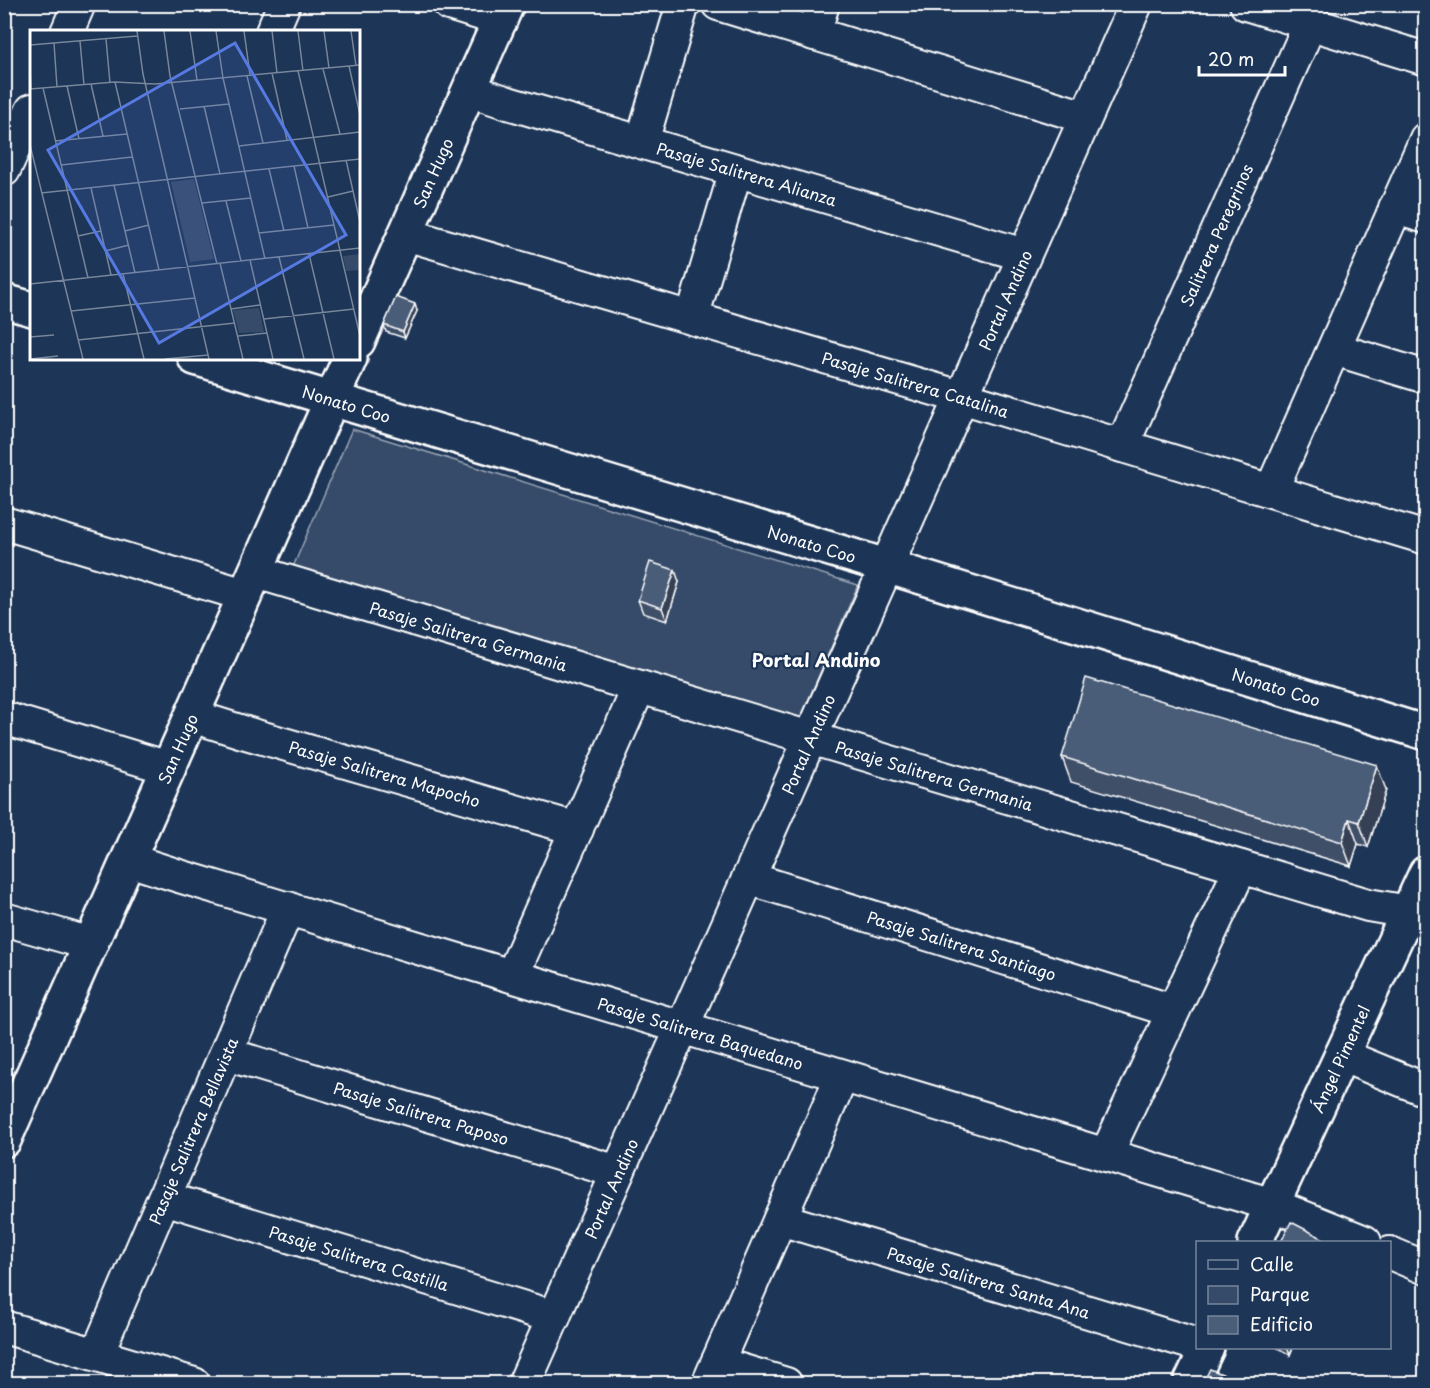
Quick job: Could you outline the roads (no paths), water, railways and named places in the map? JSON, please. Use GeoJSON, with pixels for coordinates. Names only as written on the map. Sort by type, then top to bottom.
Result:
{"type":"FeatureCollection","features":[{"type":"Feature","properties":{"kind":"street"},"geometry":{"type":"LineString","coordinates":[[68,30],[79,4]]}},
{"type":"Feature","properties":{"kind":"street"},"geometry":{"type":"LineString","coordinates":[[273,30],[284,4]]}},
{"type":"Feature","properties":{"kind":"street"},"geometry":{"type":"LineString","coordinates":[[449,4],[504,12]]}},
{"type":"Feature","properties":{"kind":"street"},"geometry":{"type":"LineString","coordinates":[[642,142],[683,4]]}},
{"type":"Feature","properties":{"kind":"street"},"geometry":{"type":"LineString","coordinates":[[718,4],[1085,117]]}},
{"type":"Feature","properties":{"kind":"street"},"geometry":{"type":"LineString","coordinates":[[814,34],[823,4]]}},
{"type":"Feature","properties":{"kind":"street","name":"Portal Andino"},"geometry":{"type":"LineString","coordinates":[[524,1383],[1136,4]]}},
{"type":"Feature","properties":{"kind":"street"},"geometry":{"type":"LineString","coordinates":[[1246,4],[1425,59]]}},
{"type":"Feature","properties":{"kind":"street","name":"San Hugo"},"geometry":{"type":"LineString","coordinates":[[360,336],[504,12]]}},
{"type":"Feature","properties":{"kind":"street","name":"Salitrera Peregrinos"},"geometry":{"type":"LineString","coordinates":[[1122,446],[1310,24]]}},
{"type":"Feature","properties":{"kind":"street","name":"Pasaje Salitrera Alianza"},"geometry":{"type":"LineString","coordinates":[[469,90],[1024,255]]}},
{"type":"Feature","properties":{"kind":"street"},"geometry":{"type":"LineString","coordinates":[[4,170],[30,114]]}},
{"type":"Feature","properties":{"kind":"street"},"geometry":{"type":"LineString","coordinates":[[1271,490],[1425,139]]}},
{"type":"Feature","properties":{"kind":"street"},"geometry":{"type":"LineString","coordinates":[[692,318],[736,170]]}},
{"type":"Feature","properties":{"kind":"street"},"geometry":{"type":"LineString","coordinates":[[1395,208],[1425,217]]}},
{"type":"Feature","properties":{"kind":"street","name":"Pasaje Salitrera Catalina"},"geometry":{"type":"LineString","coordinates":[[405,234],[961,397],[1425,538]]}},
{"type":"Feature","properties":{"kind":"street"},"geometry":{"type":"LineString","coordinates":[[4,301],[30,308]]}},
{"type":"Feature","properties":{"kind":"street"},"geometry":{"type":"LineString","coordinates":[[1334,349],[1425,377]]}},
{"type":"Feature","properties":{"kind":"street","name":"Nonato Coo"},"geometry":{"type":"LineString","coordinates":[[202,360],[886,566],[1425,733]]}},
{"type":"Feature","properties":{"kind":"street","name":"San Hugo"},"geometry":{"type":"LineString","coordinates":[[7,1127],[129,860],[349,360]]}},
{"type":"Feature","properties":{"kind":"street","name":"Pasaje Salitrera Germania"},"geometry":{"type":"LineString","coordinates":[[4,523],[251,584],[639,687],[1368,905],[1417,914]]}},
{"type":"Feature","properties":{"kind":"street"},"geometry":{"type":"LineString","coordinates":[[512,976],[639,687]]}},
{"type":"Feature","properties":{"kind":"street","name":"Pasaje Salitrera Mapocho"},"geometry":{"type":"LineString","coordinates":[[192,716],[246,734],[577,829]]}},
{"type":"Feature","properties":{"kind":"street"},"geometry":{"type":"LineString","coordinates":[[4,718],[169,768]]}},
{"type":"Feature","properties":{"kind":"street","name":"Pasaje Salitrera Baquedano"},"geometry":{"type":"LineString","coordinates":[[129,860],[1273,1205],[1363,1241]]}},
{"type":"Feature","properties":{"kind":"street"},"geometry":{"type":"LineString","coordinates":[[1106,1155],[1241,867]]}},
{"type":"Feature","properties":{"kind":"street","name":"Ángel Pimentel"},"geometry":{"type":"LineString","coordinates":[[1255,1241],[1341,1055],[1417,914],[1425,873]]}},
{"type":"Feature","properties":{"kind":"street","name":"Pasaje Salitrera Santiago"},"geometry":{"type":"LineString","coordinates":[[748,878],[1173,1011]]}},
{"type":"Feature","properties":{"kind":"street","name":"Pasaje Salitrera Bellavista"},"geometry":{"type":"LineString","coordinates":[[97,1354],[288,908]]}},
{"type":"Feature","properties":{"kind":"street"},"geometry":{"type":"LineString","coordinates":[[4,919],[91,945]]}},
{"type":"Feature","properties":{"kind":"street","name":"Pasaje Salitrera Paposo"},"geometry":{"type":"LineString","coordinates":[[226,1054],[618,1172]]}},
{"type":"Feature","properties":{"kind":"street"},"geometry":{"type":"LineString","coordinates":[[1341,1055],[1425,1090]]}},
{"type":"Feature","properties":{"kind":"street"},"geometry":{"type":"LineString","coordinates":[[786,1383],[712,1373],[842,1076]]}},
{"type":"Feature","properties":{"kind":"street","name":"Pasaje Salitrera Castilla"},"geometry":{"type":"LineString","coordinates":[[164,1198],[554,1317]]}},
{"type":"Feature","properties":{"kind":"street","name":"Pasaje Salitrera Santa Ana"},"geometry":{"type":"LineString","coordinates":[[780,1220],[1201,1356],[1228,1379]]}},
{"type":"Feature","properties":{"kind":"street"},"geometry":{"type":"LineString","coordinates":[[1391,1254],[1425,1268]]}},
{"type":"Feature","properties":{"kind":"street"},"geometry":{"type":"LineString","coordinates":[[4,1327],[194,1383]]}},
{"type":"Feature","properties":{"kind":"district","name":"Portal Andino"},"geometry":{"type":"Point","coordinates":[816,659]}}]}
